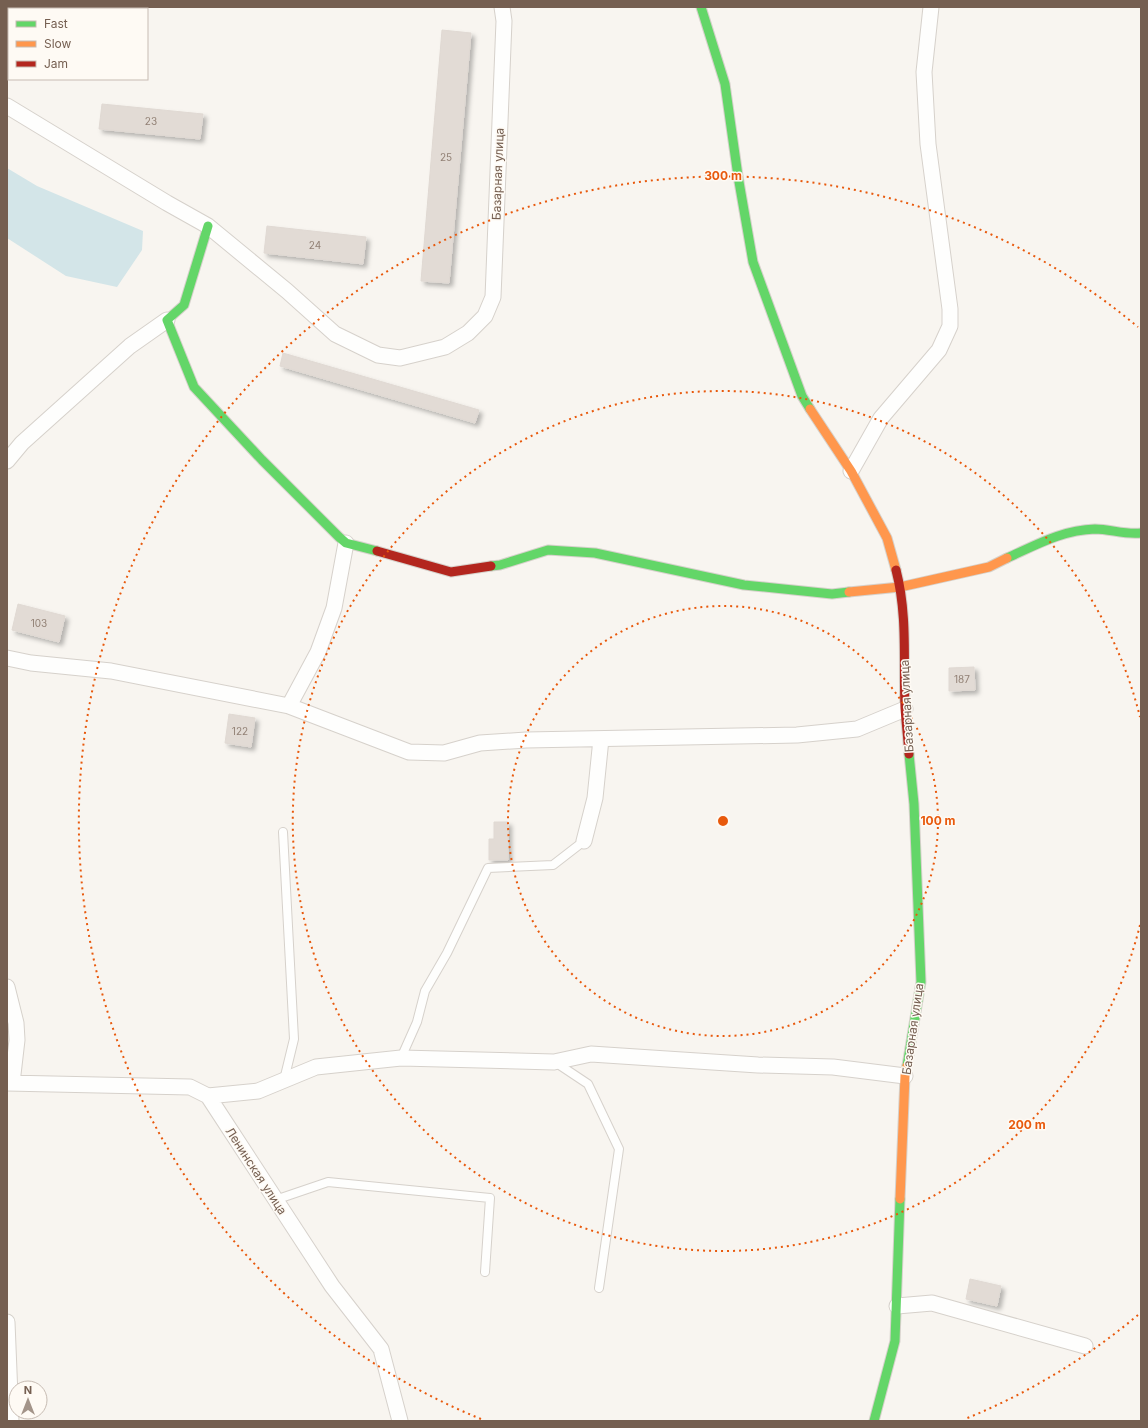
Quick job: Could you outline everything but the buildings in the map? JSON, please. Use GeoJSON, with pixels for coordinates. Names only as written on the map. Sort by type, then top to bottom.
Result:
{"type":"FeatureCollection","features":[{"type":"Feature","properties":{"kind":"street","name":"Базарная улица"},"geometry":{"type":"LineString","coordinates":[[7,106],[167,203],[208,226],[287,291],[335,334],[378,355],[400,358],[445,347],[468,333],[485,316],[493,297],[504,21],[502,7]]}},
{"type":"Feature","properties":{"kind":"street","name":"Базарная улица"},"geometry":{"type":"LineString","coordinates":[[701,7],[724,84],[753,262],[802,396],[851,470],[887,538],[900,587],[904,617],[905,709],[914,804],[921,982],[906,1076],[895,1341],[874,1421]]}},
{"type":"Feature","properties":{"kind":"street"},"geometry":{"type":"LineString","coordinates":[[851,470],[881,418],[939,350],[950,326],[950,309],[928,144],[924,72],[931,7]]}},
{"type":"Feature","properties":{"kind":"street"},"geometry":{"type":"LineString","coordinates":[[7,461],[22,443],[118,356],[167,320],[184,305],[208,226]]}},
{"type":"Feature","properties":{"kind":"street"},"geometry":{"type":"LineString","coordinates":[[167,320],[194,387],[262,460],[339,537],[346,543],[451,572],[500,565],[548,550],[595,553],[744,585],[832,594],[900,587],[989,567],[1060,534],[1095,529],[1134,534],[1141,533]]}},
{"type":"Feature","properties":{"kind":"street"},"geometry":{"type":"LineString","coordinates":[[289,706],[318,652],[334,608],[346,543]]}},
{"type":"Feature","properties":{"kind":"street"},"geometry":{"type":"LineString","coordinates":[[7,658],[31,663],[111,671],[289,706],[409,752],[444,753],[480,743],[503,742],[805,735],[857,729],[905,709]]}},
{"type":"Feature","properties":{"kind":"street"},"geometry":{"type":"LineString","coordinates":[[584,841],[595,798],[601,739]]}},
{"type":"Feature","properties":{"kind":"street"},"geometry":{"type":"LineString","coordinates":[[7,987],[15,1018],[17,1040],[10,1083],[190,1087],[208,1096],[258,1091],[316,1068],[401,1058],[554,1062],[591,1054],[758,1065],[833,1068],[906,1076]]}},
{"type":"Feature","properties":{"kind":"street","name":"Ленинская улица"},"geometry":{"type":"LineString","coordinates":[[208,1096],[332,1286],[381,1349],[400,1421]]}},
{"type":"Feature","properties":{"kind":"street"},"geometry":{"type":"LineString","coordinates":[[897,1306],[932,1303],[1085,1346]]}},
{"type":"Feature","properties":{"kind":"street"},"geometry":{"type":"LineString","coordinates":[[7,1322],[11,1421]]}},
{"type":"Feature","properties":{"kind":"lane"},"geometry":{"type":"LineString","coordinates":[[283,832],[294,1039],[284,1080]]}},
{"type":"Feature","properties":{"kind":"lane"},"geometry":{"type":"LineString","coordinates":[[401,1058],[417,1022],[425,991],[446,953],[488,868],[553,865],[584,841]]}},
{"type":"Feature","properties":{"kind":"lane"},"geometry":{"type":"LineString","coordinates":[[554,1062],[588,1084],[619,1148],[599,1288]]}},
{"type":"Feature","properties":{"kind":"lane"},"geometry":{"type":"LineString","coordinates":[[275,1200],[328,1182],[490,1198],[485,1272]]}},
{"type":"Feature","properties":{"kind":"shaded area"},"geometry":{"type":"Polygon","coordinates":[[[7,168],[37,186],[143,231],[142,250],[117,287],[66,276],[7,238],[7,168]]]}},
{"type":"Feature","properties":{"kind":"traffic: fast"},"geometry":{"type":"LineString","coordinates":[[701,7],[725,84],[738,176],[753,262],[802,396],[810,409]]}},
{"type":"Feature","properties":{"kind":"traffic: fast"},"geometry":{"type":"LineString","coordinates":[[208,226],[184,305],[167,320],[194,387],[262,460],[339,537],[346,543],[377,551]]}},
{"type":"Feature","properties":{"kind":"traffic: fast"},"geometry":{"type":"LineString","coordinates":[[1007,558],[1039,543],[1071,532],[1095,529],[1141,533]]}},
{"type":"Feature","properties":{"kind":"traffic: fast"},"geometry":{"type":"LineString","coordinates":[[491,566],[500,565],[548,550],[595,553],[744,585],[832,594],[849,592]]}},
{"type":"Feature","properties":{"kind":"traffic: fast"},"geometry":{"type":"LineString","coordinates":[[907,1066],[921,982],[914,804],[909,754]]}},
{"type":"Feature","properties":{"kind":"traffic: fast"},"geometry":{"type":"LineString","coordinates":[[874,1421],[895,1341],[900,1199]]}},
{"type":"Feature","properties":{"kind":"traffic: slow"},"geometry":{"type":"LineString","coordinates":[[810,409],[851,471],[887,538],[896,570]]}},
{"type":"Feature","properties":{"kind":"traffic: slow"},"geometry":{"type":"LineString","coordinates":[[849,592],[900,587],[989,567],[1007,558]]}},
{"type":"Feature","properties":{"kind":"traffic: slow"},"geometry":{"type":"LineString","coordinates":[[900,1199],[905,1076],[907,1066]]}},
{"type":"Feature","properties":{"kind":"traffic: jam"},"geometry":{"type":"LineString","coordinates":[[377,551],[451,572],[491,566]]}},
{"type":"Feature","properties":{"kind":"traffic: jam"},"geometry":{"type":"LineString","coordinates":[[896,570],[900,587],[904,622],[905,708],[909,754]]}}]}
